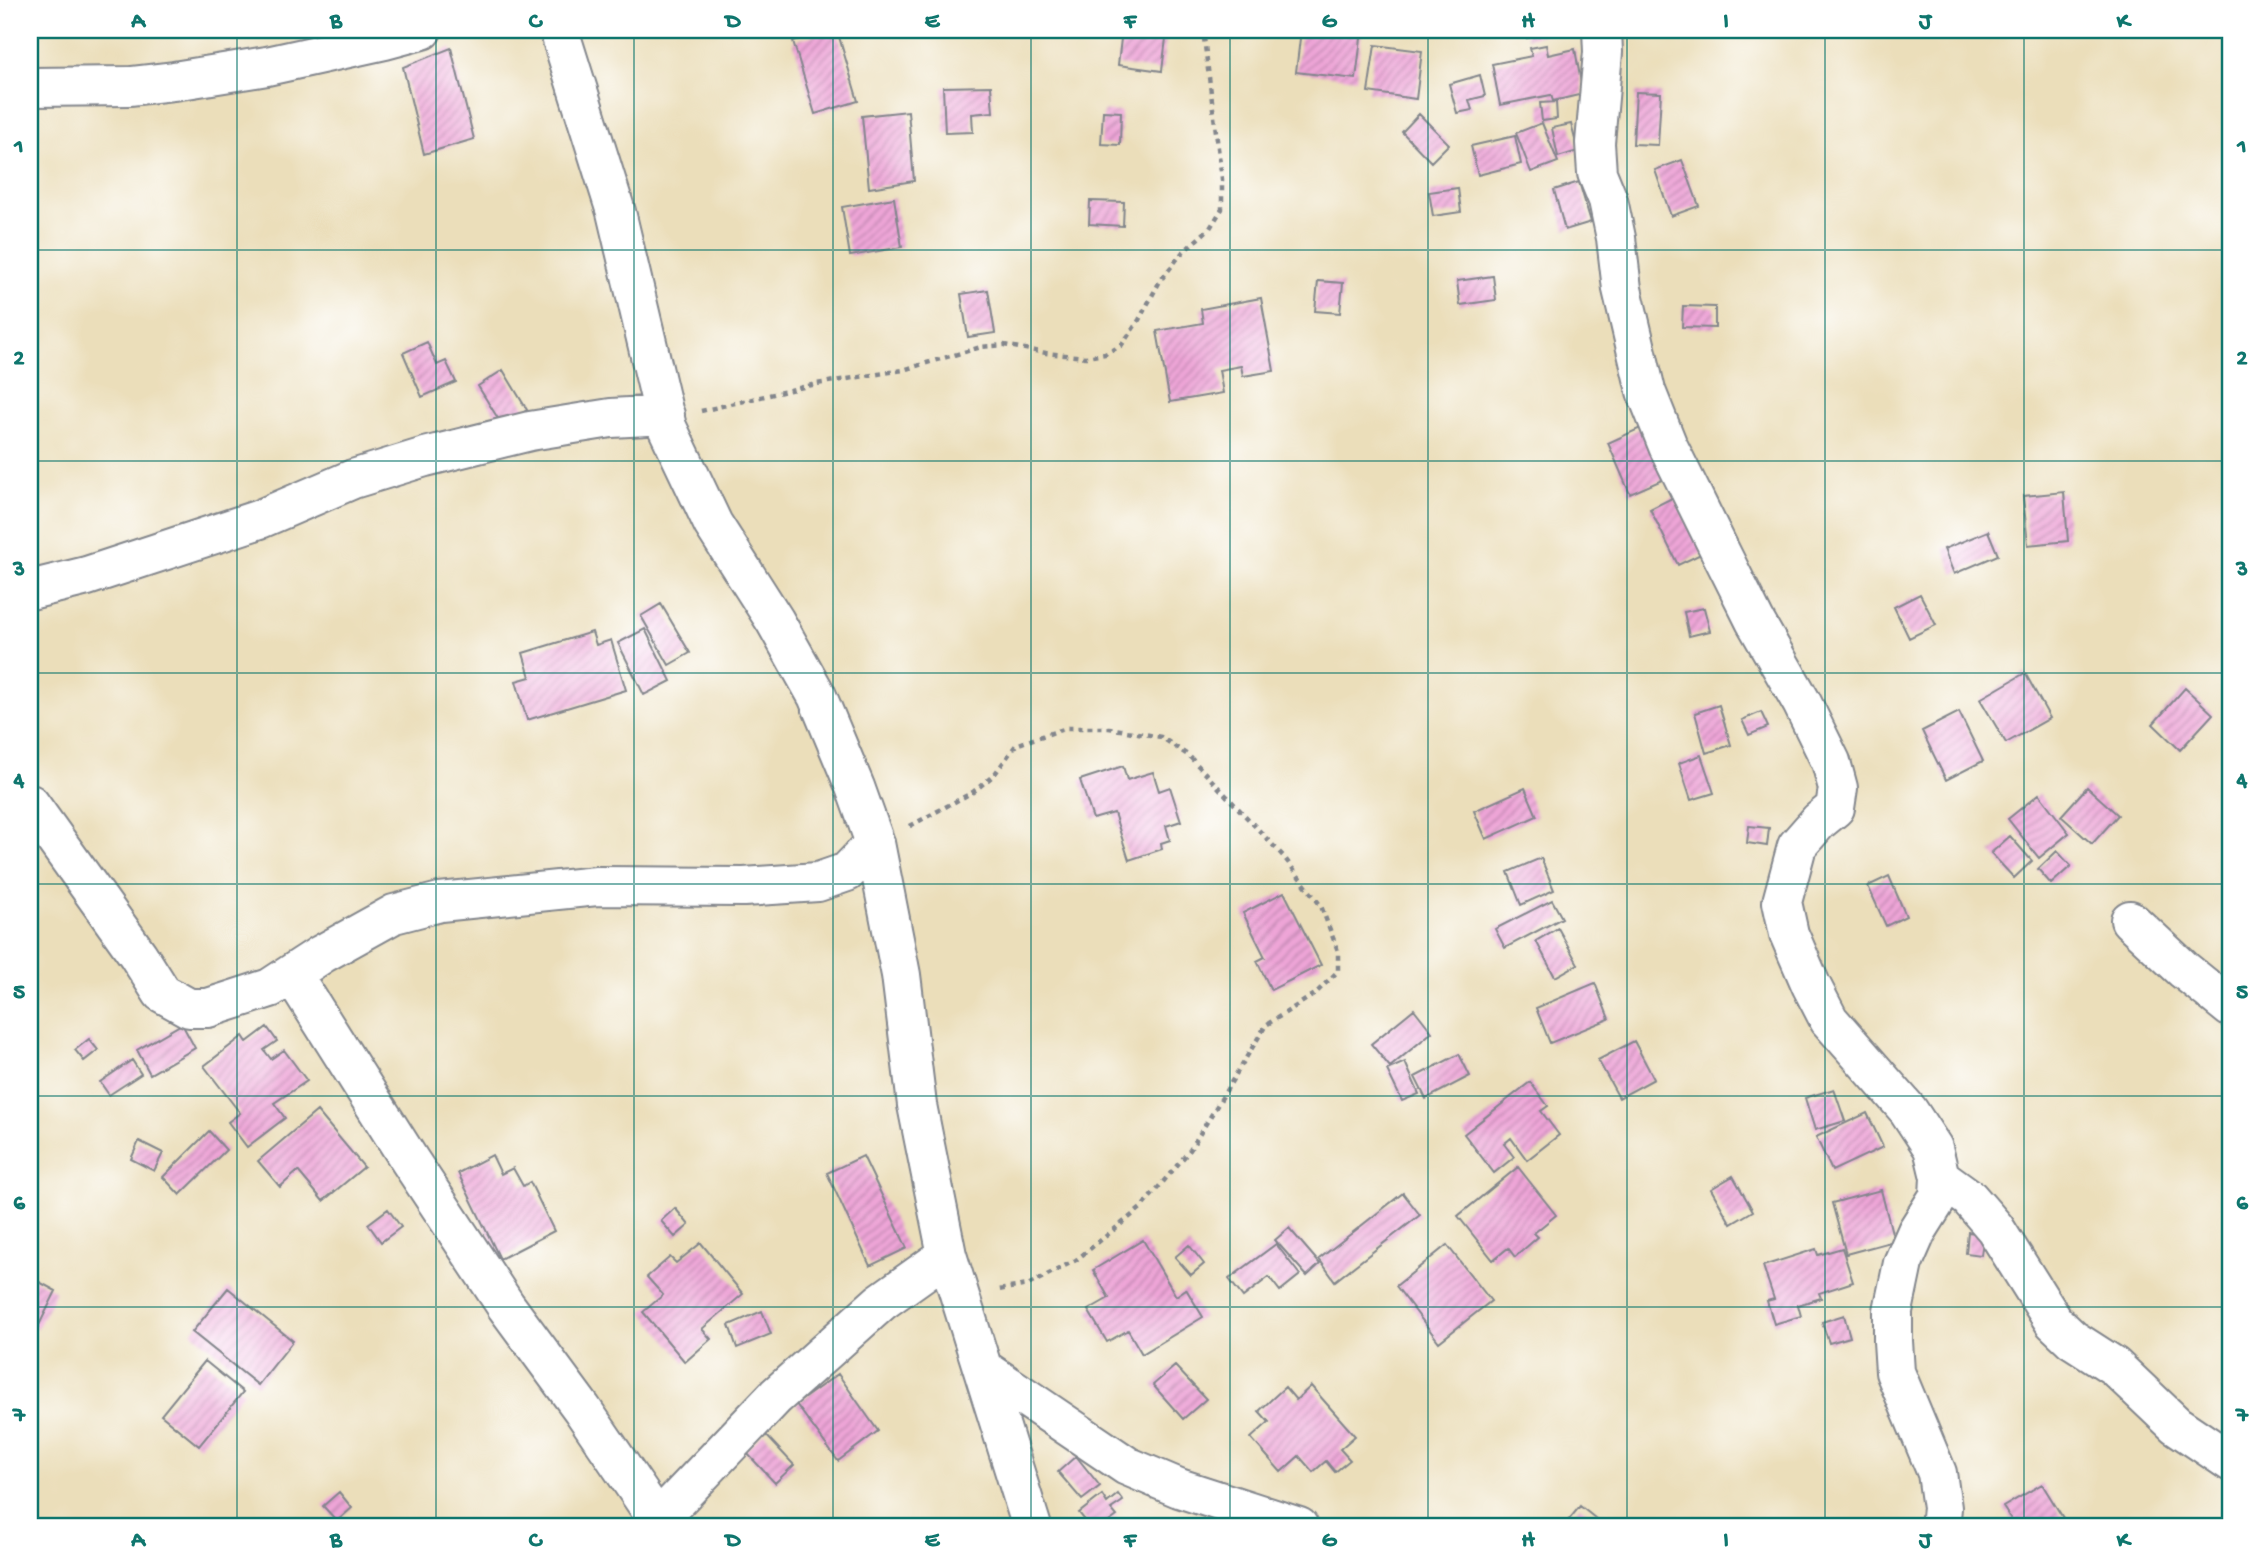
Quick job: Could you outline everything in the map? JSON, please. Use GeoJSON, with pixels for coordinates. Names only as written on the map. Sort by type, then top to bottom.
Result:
{"type":"FeatureCollection","features":[{"type":"Feature","properties":{"kind":"street"},"geometry":{"type":"LineString","coordinates":[[30,87],[131,86],[174,81],[267,66],[422,30]]}},
{"type":"Feature","properties":{"kind":"street"},"geometry":{"type":"LineString","coordinates":[[559,30],[617,212],[667,427],[713,524],[775,621],[817,696],[875,843],[901,975],[917,1105],[947,1255],[1032,1527]]}},
{"type":"Feature","properties":{"kind":"street"},"geometry":{"type":"LineString","coordinates":[[1602,30],[1603,52],[1595,143],[1597,173],[1608,200],[1622,289],[1646,391],[1668,446],[1721,555],[1831,762],[1838,788],[1835,807],[1797,846],[1783,902],[1789,934],[1829,1020],[1908,1110],[1933,1148],[1940,1177],[1939,1196],[1917,1231],[1903,1264],[1893,1311],[1895,1372],[1937,1473],[1942,1508],[1940,1527]]}},
{"type":"Feature","properties":{"kind":"street"},"geometry":{"type":"LineString","coordinates":[[30,590],[87,576],[260,519],[353,479],[425,457],[530,431],[611,418],[665,415]]}},
{"type":"Feature","properties":{"kind":"street"},"geometry":{"type":"LineString","coordinates":[[30,804],[138,954],[162,993],[189,1008],[208,1008],[270,988],[394,914],[440,902],[597,886],[744,887],[818,882],[848,872],[875,843]]}},
{"type":"Feature","properties":{"kind":"street"},"geometry":{"type":"LineString","coordinates":[[2130,920],[2184,970],[2231,1008]]}},
{"type":"Feature","properties":{"kind":"street"},"geometry":{"type":"LineString","coordinates":[[292,974],[410,1161],[506,1306],[582,1409],[654,1523],[741,1430],[794,1379],[881,1303],[947,1255]]}},
{"type":"Feature","properties":{"kind":"street"},"geometry":{"type":"LineString","coordinates":[[1940,1177],[1969,1198],[1995,1228],[2054,1322],[2072,1339],[2114,1366],[2176,1425],[2231,1462]]}},
{"type":"Feature","properties":{"kind":"street"},"geometry":{"type":"LineString","coordinates":[[985,1370],[1126,1466],[1179,1488],[1299,1527]]}},
{"type":"Feature","properties":{"kind":"path"},"geometry":{"type":"LineString","coordinates":[[665,415],[711,410],[816,384],[903,370],[981,347],[1004,345],[1086,357],[1105,354],[1121,346],[1160,281],[1182,253],[1210,228],[1222,209],[1222,179],[1203,30]]}},
{"type":"Feature","properties":{"kind":"path"},"geometry":{"type":"LineString","coordinates":[[875,843],[973,792],[994,775],[1016,745],[1026,741],[1067,728],[1108,728],[1161,737],[1189,757],[1284,857],[1321,906],[1338,951],[1338,971],[1315,993],[1266,1025],[1190,1150],[1141,1208],[1076,1260],[1028,1285],[960,1296]]}},
{"type":"Feature","properties":{"kind":"building"},"geometry":{"type":"Polygon","coordinates":[[[837,30],[858,101],[815,114],[793,41],[837,30]]]}},
{"type":"Feature","properties":{"kind":"building"},"geometry":{"type":"Polygon","coordinates":[[[1122,30],[1167,30],[1162,71],[1118,65],[1122,30]]]}},
{"type":"Feature","properties":{"kind":"building"},"geometry":{"type":"Polygon","coordinates":[[[1301,30],[1362,30],[1356,79],[1296,72],[1301,30]]]}},
{"type":"Feature","properties":{"kind":"building"},"geometry":{"type":"Polygon","coordinates":[[[1525,30],[1559,30],[1559,31],[1527,38],[1525,30]]]}},
{"type":"Feature","properties":{"kind":"building"},"geometry":{"type":"Polygon","coordinates":[[[1375,45],[1422,51],[1416,99],[1368,92],[1375,45]]]}},
{"type":"Feature","properties":{"kind":"building"},"geometry":{"type":"Polygon","coordinates":[[[1546,45],[1548,55],[1575,49],[1583,94],[1553,101],[1551,95],[1500,105],[1492,64],[1532,56],[1530,48],[1546,45]]]}},
{"type":"Feature","properties":{"kind":"building"},"geometry":{"type":"Polygon","coordinates":[[[451,48],[474,139],[424,154],[403,67],[451,48]]]}},
{"type":"Feature","properties":{"kind":"building"},"geometry":{"type":"Polygon","coordinates":[[[1480,75],[1485,96],[1469,100],[1472,110],[1457,113],[1449,84],[1480,75]]]}},
{"type":"Feature","properties":{"kind":"building"},"geometry":{"type":"Polygon","coordinates":[[[991,86],[993,112],[972,114],[973,132],[945,133],[943,87],[991,86]]]}},
{"type":"Feature","properties":{"kind":"building"},"geometry":{"type":"Polygon","coordinates":[[[1636,92],[1661,93],[1658,145],[1633,144],[1636,92]]]}},
{"type":"Feature","properties":{"kind":"building"},"geometry":{"type":"Polygon","coordinates":[[[1556,102],[1557,119],[1542,121],[1540,103],[1556,102]]]}},
{"type":"Feature","properties":{"kind":"building"},"geometry":{"type":"Polygon","coordinates":[[[908,111],[914,181],[869,188],[862,116],[908,111]]]}},
{"type":"Feature","properties":{"kind":"building"},"geometry":{"type":"Polygon","coordinates":[[[1103,111],[1121,112],[1120,145],[1101,144],[1103,111]]]}},
{"type":"Feature","properties":{"kind":"building"},"geometry":{"type":"Polygon","coordinates":[[[1419,114],[1449,144],[1431,162],[1402,132],[1419,114]]]}},
{"type":"Feature","properties":{"kind":"building"},"geometry":{"type":"Polygon","coordinates":[[[1542,123],[1558,162],[1531,172],[1516,133],[1542,123]]]}},
{"type":"Feature","properties":{"kind":"building"},"geometry":{"type":"Polygon","coordinates":[[[1571,124],[1578,151],[1558,157],[1552,128],[1571,124]]]}},
{"type":"Feature","properties":{"kind":"building"},"geometry":{"type":"Polygon","coordinates":[[[1515,136],[1521,164],[1478,175],[1471,146],[1515,136]]]}},
{"type":"Feature","properties":{"kind":"building"},"geometry":{"type":"Polygon","coordinates":[[[1682,160],[1699,206],[1671,216],[1655,170],[1682,160]]]}},
{"type":"Feature","properties":{"kind":"building"},"geometry":{"type":"Polygon","coordinates":[[[1579,182],[1591,222],[1565,230],[1554,190],[1579,182]]]}},
{"type":"Feature","properties":{"kind":"building"},"geometry":{"type":"Polygon","coordinates":[[[1458,188],[1461,212],[1433,216],[1429,192],[1458,188]]]}},
{"type":"Feature","properties":{"kind":"building"},"geometry":{"type":"Polygon","coordinates":[[[894,198],[902,247],[850,256],[842,207],[894,198]]]}},
{"type":"Feature","properties":{"kind":"building"},"geometry":{"type":"Polygon","coordinates":[[[1090,201],[1124,202],[1123,226],[1089,224],[1090,201]]]}},
{"type":"Feature","properties":{"kind":"building"},"geometry":{"type":"Polygon","coordinates":[[[1493,276],[1496,300],[1460,305],[1457,281],[1493,276]]]}},
{"type":"Feature","properties":{"kind":"building"},"geometry":{"type":"Polygon","coordinates":[[[1318,281],[1343,283],[1340,313],[1315,311],[1318,281]]]}},
{"type":"Feature","properties":{"kind":"building"},"geometry":{"type":"Polygon","coordinates":[[[988,290],[995,333],[968,337],[961,294],[988,290]]]}},
{"type":"Feature","properties":{"kind":"building"},"geometry":{"type":"Polygon","coordinates":[[[1261,298],[1274,371],[1243,376],[1241,366],[1219,370],[1223,393],[1170,402],[1157,331],[1203,323],[1201,309],[1261,298]]]}},
{"type":"Feature","properties":{"kind":"building"},"geometry":{"type":"Polygon","coordinates":[[[1683,306],[1715,307],[1715,328],[1682,327],[1683,306]]]}},
{"type":"Feature","properties":{"kind":"building"},"geometry":{"type":"Polygon","coordinates":[[[427,342],[437,365],[446,361],[456,382],[422,397],[403,353],[427,342]]]}},
{"type":"Feature","properties":{"kind":"building"},"geometry":{"type":"Polygon","coordinates":[[[503,370],[527,410],[502,425],[478,386],[503,370]]]}},
{"type":"Feature","properties":{"kind":"building"},"geometry":{"type":"Polygon","coordinates":[[[1647,425],[1669,477],[1630,494],[1608,443],[1647,425]]]}},
{"type":"Feature","properties":{"kind":"building"},"geometry":{"type":"Polygon","coordinates":[[[2064,492],[2068,541],[2028,545],[2023,496],[2064,492]]]}},
{"type":"Feature","properties":{"kind":"building"},"geometry":{"type":"Polygon","coordinates":[[[1674,497],[1703,553],[1678,565],[1650,509],[1674,497]]]}},
{"type":"Feature","properties":{"kind":"building"},"geometry":{"type":"Polygon","coordinates":[[[1988,531],[1998,555],[1954,574],[1944,549],[1988,531]]]}},
{"type":"Feature","properties":{"kind":"building"},"geometry":{"type":"Polygon","coordinates":[[[1920,594],[1936,625],[1909,638],[1894,607],[1920,594]]]}},
{"type":"Feature","properties":{"kind":"building"},"geometry":{"type":"Polygon","coordinates":[[[661,604],[690,653],[669,665],[641,616],[661,604]]]}},
{"type":"Feature","properties":{"kind":"building"},"geometry":{"type":"Polygon","coordinates":[[[1704,608],[1710,631],[1689,636],[1684,612],[1704,608]]]}},
{"type":"Feature","properties":{"kind":"building"},"geometry":{"type":"Polygon","coordinates":[[[645,629],[671,681],[644,695],[618,643],[645,629]]]}},
{"type":"Feature","properties":{"kind":"building"},"geometry":{"type":"Polygon","coordinates":[[[592,632],[596,645],[611,640],[626,690],[527,720],[516,681],[530,677],[523,653],[592,632]]]}},
{"type":"Feature","properties":{"kind":"building"},"geometry":{"type":"Polygon","coordinates":[[[2025,673],[2050,718],[2006,743],[1980,699],[2025,673]]]}},
{"type":"Feature","properties":{"kind":"building"},"geometry":{"type":"Polygon","coordinates":[[[2185,688],[2213,714],[2180,750],[2153,724],[2185,688]]]}},
{"type":"Feature","properties":{"kind":"building"},"geometry":{"type":"Polygon","coordinates":[[[1719,705],[1731,745],[1706,753],[1695,713],[1719,705]]]}},
{"type":"Feature","properties":{"kind":"building"},"geometry":{"type":"Polygon","coordinates":[[[1761,712],[1768,727],[1749,735],[1742,720],[1761,712]]]}},
{"type":"Feature","properties":{"kind":"building"},"geometry":{"type":"Polygon","coordinates":[[[1959,712],[1983,761],[1946,780],[1922,731],[1959,712]]]}},
{"type":"Feature","properties":{"kind":"building"},"geometry":{"type":"Polygon","coordinates":[[[1701,755],[1714,793],[1691,800],[1679,763],[1701,755]]]}},
{"type":"Feature","properties":{"kind":"building"},"geometry":{"type":"Polygon","coordinates":[[[1123,766],[1127,780],[1153,772],[1159,791],[1170,787],[1181,821],[1166,826],[1170,840],[1161,843],[1162,849],[1129,860],[1114,813],[1093,819],[1080,780],[1123,766]]]}},
{"type":"Feature","properties":{"kind":"building"},"geometry":{"type":"Polygon","coordinates":[[[2087,787],[2118,815],[2092,844],[2061,816],[2087,787]]]}},
{"type":"Feature","properties":{"kind":"building"},"geometry":{"type":"Polygon","coordinates":[[[1525,788],[1537,816],[1486,839],[1474,811],[1525,788]]]}},
{"type":"Feature","properties":{"kind":"building"},"geometry":{"type":"Polygon","coordinates":[[[2039,794],[2069,833],[2039,858],[2008,819],[2039,794]]]}},
{"type":"Feature","properties":{"kind":"building"},"geometry":{"type":"Polygon","coordinates":[[[1749,826],[1769,828],[1767,846],[1747,843],[1749,826]]]}},
{"type":"Feature","properties":{"kind":"building"},"geometry":{"type":"Polygon","coordinates":[[[2010,836],[2032,861],[2014,878],[1991,853],[2010,836]]]}},
{"type":"Feature","properties":{"kind":"building"},"geometry":{"type":"Polygon","coordinates":[[[2057,851],[2071,866],[2051,884],[2038,869],[2057,851]]]}},
{"type":"Feature","properties":{"kind":"building"},"geometry":{"type":"Polygon","coordinates":[[[1541,858],[1554,890],[1521,905],[1508,872],[1541,858]]]}},
{"type":"Feature","properties":{"kind":"building"},"geometry":{"type":"Polygon","coordinates":[[[1889,876],[1906,916],[1886,926],[1868,886],[1889,876]]]}},
{"type":"Feature","properties":{"kind":"building"},"geometry":{"type":"Polygon","coordinates":[[[1284,892],[1321,965],[1271,990],[1257,961],[1265,957],[1243,913],[1284,892]]]}},
{"type":"Feature","properties":{"kind":"building"},"geometry":{"type":"Polygon","coordinates":[[[1552,900],[1562,918],[1505,948],[1495,929],[1552,900]]]}},
{"type":"Feature","properties":{"kind":"building"},"geometry":{"type":"Polygon","coordinates":[[[1558,928],[1578,964],[1555,977],[1536,941],[1558,928]]]}},
{"type":"Feature","properties":{"kind":"building"},"geometry":{"type":"Polygon","coordinates":[[[1595,983],[1609,1019],[1550,1043],[1536,1008],[1595,983]]]}},
{"type":"Feature","properties":{"kind":"building"},"geometry":{"type":"Polygon","coordinates":[[[1414,1009],[1432,1032],[1390,1067],[1371,1044],[1414,1009]]]}},
{"type":"Feature","properties":{"kind":"building"},"geometry":{"type":"Polygon","coordinates":[[[182,1024],[195,1048],[150,1074],[137,1050],[182,1024]]]}},
{"type":"Feature","properties":{"kind":"building"},"geometry":{"type":"Polygon","coordinates":[[[267,1027],[277,1041],[264,1050],[271,1059],[284,1050],[307,1081],[274,1103],[285,1118],[247,1147],[228,1122],[240,1113],[204,1066],[243,1036],[247,1042],[267,1027]]]}},
{"type":"Feature","properties":{"kind":"building"},"geometry":{"type":"Polygon","coordinates":[[[89,1039],[98,1050],[84,1061],[75,1050],[89,1039]]]}},
{"type":"Feature","properties":{"kind":"building"},"geometry":{"type":"Polygon","coordinates":[[[1634,1041],[1654,1079],[1619,1098],[1598,1060],[1634,1041]]]}},
{"type":"Feature","properties":{"kind":"building"},"geometry":{"type":"Polygon","coordinates":[[[1459,1054],[1470,1076],[1426,1099],[1415,1077],[1459,1054]]]}},
{"type":"Feature","properties":{"kind":"building"},"geometry":{"type":"Polygon","coordinates":[[[132,1060],[141,1074],[109,1095],[100,1082],[132,1060]]]}},
{"type":"Feature","properties":{"kind":"building"},"geometry":{"type":"Polygon","coordinates":[[[1405,1062],[1419,1094],[1402,1101],[1387,1070],[1405,1062]]]}},
{"type":"Feature","properties":{"kind":"building"},"geometry":{"type":"Polygon","coordinates":[[[1530,1082],[1548,1106],[1541,1111],[1559,1135],[1527,1160],[1511,1138],[1504,1144],[1514,1157],[1494,1173],[1464,1134],[1530,1082]]]}},
{"type":"Feature","properties":{"kind":"building"},"geometry":{"type":"Polygon","coordinates":[[[1834,1089],[1845,1121],[1815,1130],[1805,1098],[1834,1089]]]}},
{"type":"Feature","properties":{"kind":"building"},"geometry":{"type":"Polygon","coordinates":[[[317,1111],[364,1167],[323,1201],[298,1171],[280,1187],[258,1161],[317,1111]]]}},
{"type":"Feature","properties":{"kind":"building"},"geometry":{"type":"Polygon","coordinates":[[[1867,1113],[1883,1147],[1832,1171],[1816,1137],[1867,1113]]]}},
{"type":"Feature","properties":{"kind":"building"},"geometry":{"type":"Polygon","coordinates":[[[209,1131],[226,1150],[180,1195],[163,1177],[209,1131]]]}},
{"type":"Feature","properties":{"kind":"building"},"geometry":{"type":"Polygon","coordinates":[[[139,1141],[163,1153],[154,1171],[131,1159],[139,1141]]]}},
{"type":"Feature","properties":{"kind":"building"},"geometry":{"type":"Polygon","coordinates":[[[492,1155],[501,1174],[513,1168],[523,1186],[530,1182],[554,1231],[500,1259],[458,1173],[492,1155]]]}},
{"type":"Feature","properties":{"kind":"building"},"geometry":{"type":"Polygon","coordinates":[[[863,1156],[907,1248],[870,1266],[827,1173],[863,1156]]]}},
{"type":"Feature","properties":{"kind":"building"},"geometry":{"type":"Polygon","coordinates":[[[1518,1167],[1556,1215],[1534,1233],[1538,1237],[1515,1257],[1508,1248],[1493,1260],[1458,1216],[1518,1167]]]}},
{"type":"Feature","properties":{"kind":"building"},"geometry":{"type":"Polygon","coordinates":[[[1733,1176],[1753,1211],[1731,1224],[1711,1189],[1733,1176]]]}},
{"type":"Feature","properties":{"kind":"building"},"geometry":{"type":"Polygon","coordinates":[[[1881,1190],[1894,1241],[1846,1254],[1832,1203],[1881,1190]]]}},
{"type":"Feature","properties":{"kind":"building"},"geometry":{"type":"Polygon","coordinates":[[[1403,1193],[1420,1215],[1335,1281],[1319,1259],[1403,1193]]]}},
{"type":"Feature","properties":{"kind":"building"},"geometry":{"type":"Polygon","coordinates":[[[675,1208],[689,1225],[675,1237],[661,1221],[675,1208]]]}},
{"type":"Feature","properties":{"kind":"building"},"geometry":{"type":"Polygon","coordinates":[[[388,1209],[401,1227],[381,1242],[368,1224],[388,1209]]]}},
{"type":"Feature","properties":{"kind":"building"},"geometry":{"type":"Polygon","coordinates":[[[1289,1228],[1320,1264],[1307,1276],[1275,1240],[1289,1228]]]}},
{"type":"Feature","properties":{"kind":"building"},"geometry":{"type":"Polygon","coordinates":[[[1968,1232],[1984,1234],[1981,1255],[1966,1253],[1968,1232]]]}},
{"type":"Feature","properties":{"kind":"building"},"geometry":{"type":"Polygon","coordinates":[[[1143,1240],[1176,1296],[1186,1289],[1203,1317],[1142,1354],[1128,1330],[1107,1342],[1088,1310],[1109,1298],[1093,1270],[1143,1240]]]}},
{"type":"Feature","properties":{"kind":"building"},"geometry":{"type":"Polygon","coordinates":[[[701,1243],[743,1294],[702,1329],[711,1339],[685,1362],[643,1312],[663,1295],[647,1277],[670,1257],[676,1263],[701,1243]]]}},
{"type":"Feature","properties":{"kind":"building"},"geometry":{"type":"Polygon","coordinates":[[[1276,1244],[1300,1275],[1280,1291],[1269,1277],[1243,1297],[1229,1279],[1276,1244]]]}},
{"type":"Feature","properties":{"kind":"building"},"geometry":{"type":"Polygon","coordinates":[[[1189,1245],[1204,1264],[1191,1275],[1175,1257],[1189,1245]]]}},
{"type":"Feature","properties":{"kind":"building"},"geometry":{"type":"Polygon","coordinates":[[[1447,1245],[1491,1301],[1439,1342],[1396,1286],[1447,1245]]]}},
{"type":"Feature","properties":{"kind":"building"},"geometry":{"type":"Polygon","coordinates":[[[1842,1248],[1853,1282],[1819,1293],[1821,1298],[1798,1305],[1801,1316],[1774,1324],[1767,1301],[1774,1299],[1763,1266],[1816,1249],[1818,1255],[1842,1248]]]}},
{"type":"Feature","properties":{"kind":"building"},"geometry":{"type":"Polygon","coordinates":[[[30,1277],[56,1291],[37,1329],[30,1325],[30,1277]]]}},
{"type":"Feature","properties":{"kind":"building"},"geometry":{"type":"Polygon","coordinates":[[[228,1288],[293,1341],[258,1385],[192,1332],[228,1288]]]}},
{"type":"Feature","properties":{"kind":"building"},"geometry":{"type":"Polygon","coordinates":[[[762,1311],[771,1334],[737,1348],[729,1325],[762,1311]]]}},
{"type":"Feature","properties":{"kind":"building"},"geometry":{"type":"Polygon","coordinates":[[[1844,1315],[1850,1337],[1829,1343],[1822,1322],[1844,1315]]]}},
{"type":"Feature","properties":{"kind":"building"},"geometry":{"type":"Polygon","coordinates":[[[205,1361],[243,1392],[199,1446],[161,1415],[205,1361]]]}},
{"type":"Feature","properties":{"kind":"building"},"geometry":{"type":"Polygon","coordinates":[[[1175,1366],[1206,1399],[1183,1419],[1153,1385],[1175,1366]]]}},
{"type":"Feature","properties":{"kind":"building"},"geometry":{"type":"Polygon","coordinates":[[[838,1374],[878,1431],[838,1461],[796,1404],[838,1374]]]}},
{"type":"Feature","properties":{"kind":"building"},"geometry":{"type":"Polygon","coordinates":[[[1311,1386],[1355,1436],[1340,1449],[1350,1460],[1335,1472],[1326,1461],[1313,1472],[1299,1456],[1281,1472],[1251,1438],[1269,1422],[1259,1411],[1285,1387],[1296,1400],[1311,1386]]]}},
{"type":"Feature","properties":{"kind":"building"},"geometry":{"type":"Polygon","coordinates":[[[764,1433],[794,1465],[775,1483],[745,1451],[764,1433]]]}},
{"type":"Feature","properties":{"kind":"building"},"geometry":{"type":"Polygon","coordinates":[[[1076,1456],[1100,1486],[1082,1500],[1058,1472],[1076,1456]]]}},
{"type":"Feature","properties":{"kind":"building"},"geometry":{"type":"Polygon","coordinates":[[[2042,1484],[2063,1518],[2048,1527],[2016,1527],[2003,1507],[2042,1484]]]}},
{"type":"Feature","properties":{"kind":"building"},"geometry":{"type":"Polygon","coordinates":[[[339,1492],[352,1508],[337,1521],[323,1506],[339,1492]]]}},
{"type":"Feature","properties":{"kind":"building"},"geometry":{"type":"Polygon","coordinates":[[[1118,1494],[1123,1501],[1111,1509],[1117,1516],[1102,1527],[1083,1527],[1088,1524],[1079,1513],[1102,1495],[1107,1503],[1118,1494]]]}},
{"type":"Feature","properties":{"kind":"building"},"geometry":{"type":"Polygon","coordinates":[[[1580,1506],[1605,1526],[1563,1527],[1580,1506]]]}}]}
